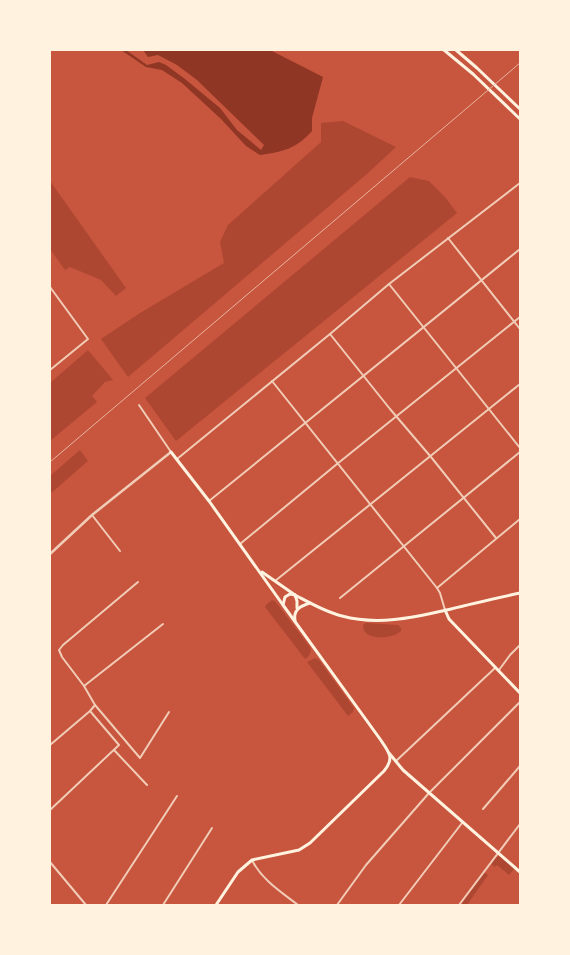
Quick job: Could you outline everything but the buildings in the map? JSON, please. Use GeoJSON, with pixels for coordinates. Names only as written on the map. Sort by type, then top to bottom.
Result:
{"type":"FeatureCollection","features":[{"type":"Feature","properties":{"kind":"main road"},"geometry":{"type":"LineString","coordinates":[[444,50],[473,74],[520,119]]}},
{"type":"Feature","properties":{"kind":"main road"},"geometry":{"type":"LineString","coordinates":[[456,50],[520,109]]}},
{"type":"Feature","properties":{"kind":"main road"},"geometry":{"type":"LineString","coordinates":[[171,452],[209,501],[396,762],[462,823],[520,872]]}},
{"type":"Feature","properties":{"kind":"main road"},"geometry":{"type":"LineString","coordinates":[[259,570],[294,595],[327,612],[368,620],[405,619],[520,593]]}},
{"type":"Feature","properties":{"kind":"main road"},"geometry":{"type":"LineString","coordinates":[[283,605],[285,597],[290,594],[294,595]]}},
{"type":"Feature","properties":{"kind":"main road"},"geometry":{"type":"LineString","coordinates":[[294,595],[297,601],[296,622]]}},
{"type":"Feature","properties":{"kind":"main road"},"geometry":{"type":"LineString","coordinates":[[289,613],[296,611],[303,605],[310,603]]}},
{"type":"Feature","properties":{"kind":"main road"},"geometry":{"type":"LineString","coordinates":[[445,610],[449,619],[520,693]]}},
{"type":"Feature","properties":{"kind":"main road"},"geometry":{"type":"LineString","coordinates":[[216,905],[238,872],[252,860],[299,850],[310,843],[358,797],[389,764],[389,753]]}},
{"type":"Feature","properties":{"kind":"street"},"geometry":{"type":"LineString","coordinates":[[177,459],[389,284],[520,183]]}},
{"type":"Feature","properties":{"kind":"street"},"geometry":{"type":"LineString","coordinates":[[448,238],[520,329]]}},
{"type":"Feature","properties":{"kind":"street"},"geometry":{"type":"LineString","coordinates":[[209,501],[520,249]]}},
{"type":"Feature","properties":{"kind":"street"},"geometry":{"type":"LineString","coordinates":[[389,284],[520,448]]}},
{"type":"Feature","properties":{"kind":"street"},"geometry":{"type":"LineString","coordinates":[[50,287],[88,339],[50,370]]}},
{"type":"Feature","properties":{"kind":"street"},"geometry":{"type":"LineString","coordinates":[[240,544],[520,317]]}},
{"type":"Feature","properties":{"kind":"street"},"geometry":{"type":"LineString","coordinates":[[330,334],[496,538]]}},
{"type":"Feature","properties":{"kind":"street"},"geometry":{"type":"LineString","coordinates":[[272,381],[437,588],[445,610]]}},
{"type":"Feature","properties":{"kind":"street"},"geometry":{"type":"LineString","coordinates":[[275,581],[520,384]]}},
{"type":"Feature","properties":{"kind":"street"},"geometry":{"type":"LineString","coordinates":[[50,554],[92,515],[171,452],[139,405]]}},
{"type":"Feature","properties":{"kind":"street"},"geometry":{"type":"LineString","coordinates":[[340,598],[520,452]]}},
{"type":"Feature","properties":{"kind":"street"},"geometry":{"type":"LineString","coordinates":[[92,515],[120,551]]}},
{"type":"Feature","properties":{"kind":"street"},"geometry":{"type":"LineString","coordinates":[[437,588],[520,519]]}},
{"type":"Feature","properties":{"kind":"street"},"geometry":{"type":"LineString","coordinates":[[138,582],[63,644],[59,650],[62,657],[84,686],[95,705],[140,758],[169,712]]}},
{"type":"Feature","properties":{"kind":"street"},"geometry":{"type":"LineString","coordinates":[[84,686],[163,624]]}},
{"type":"Feature","properties":{"kind":"street"},"geometry":{"type":"LineString","coordinates":[[396,762],[497,669],[520,645]]}},
{"type":"Feature","properties":{"kind":"street"},"geometry":{"type":"LineString","coordinates":[[337,905],[366,865],[429,793],[520,702]]}},
{"type":"Feature","properties":{"kind":"street"},"geometry":{"type":"LineString","coordinates":[[50,745],[95,705]]}},
{"type":"Feature","properties":{"kind":"street"},"geometry":{"type":"LineString","coordinates":[[50,810],[119,745],[90,711]]}},
{"type":"Feature","properties":{"kind":"street"},"geometry":{"type":"LineString","coordinates":[[114,750],[147,786]]}},
{"type":"Feature","properties":{"kind":"street"},"geometry":{"type":"LineString","coordinates":[[483,809],[520,766]]}},
{"type":"Feature","properties":{"kind":"street"},"geometry":{"type":"LineString","coordinates":[[106,905],[177,796]]}},
{"type":"Feature","properties":{"kind":"street"},"geometry":{"type":"LineString","coordinates":[[399,905],[462,823]]}},
{"type":"Feature","properties":{"kind":"street"},"geometry":{"type":"LineString","coordinates":[[459,905],[520,824]]}},
{"type":"Feature","properties":{"kind":"street"},"geometry":{"type":"LineString","coordinates":[[163,905],[212,828]]}},
{"type":"Feature","properties":{"kind":"street"},"geometry":{"type":"LineString","coordinates":[[252,860],[256,870],[278,890],[298,905]]}},
{"type":"Feature","properties":{"kind":"street"},"geometry":{"type":"LineString","coordinates":[[50,862],[86,905]]}},
{"type":"Feature","properties":{"kind":"shaded area"},"geometry":{"type":"Polygon","coordinates":[[[121,50],[126,50],[147,65],[159,62],[166,65],[220,108],[237,130],[261,150],[264,145],[197,80],[177,65],[158,55],[148,57],[143,50],[270,50],[323,77],[312,118],[312,131],[300,142],[288,149],[260,155],[246,146],[221,119],[182,83],[162,70],[146,67],[121,50]]]}},
{"type":"Feature","properties":{"kind":"shaded area"},"geometry":{"type":"Polygon","coordinates":[[[343,121],[396,147],[368,173],[128,377],[101,339],[140,313],[224,263],[220,242],[228,225],[321,142],[321,123],[343,121]]]}},
{"type":"Feature","properties":{"kind":"shaded area"},"geometry":{"type":"Polygon","coordinates":[[[410,177],[429,181],[445,197],[457,213],[176,441],[145,398],[410,177]]]}},
{"type":"Feature","properties":{"kind":"shaded area"},"geometry":{"type":"Polygon","coordinates":[[[50,181],[126,288],[116,296],[101,280],[70,267],[65,270],[50,249],[50,181]]]}},
{"type":"Feature","properties":{"kind":"shaded area"},"geometry":{"type":"Polygon","coordinates":[[[88,350],[113,380],[105,382],[92,396],[97,402],[50,441],[50,383],[88,350]]]}},
{"type":"Feature","properties":{"kind":"shaded area"},"geometry":{"type":"Polygon","coordinates":[[[80,450],[88,461],[50,494],[50,476],[80,450]]]}},
{"type":"Feature","properties":{"kind":"shaded area"},"geometry":{"type":"Polygon","coordinates":[[[272,600],[275,601],[310,647],[311,651],[309,656],[305,659],[265,607],[272,600]]]}},
{"type":"Feature","properties":{"kind":"shaded area"},"geometry":{"type":"Polygon","coordinates":[[[366,623],[398,625],[401,628],[401,631],[392,636],[373,636],[364,630],[363,625],[366,623]]]}},
{"type":"Feature","properties":{"kind":"shaded area"},"geometry":{"type":"Polygon","coordinates":[[[315,658],[319,660],[354,708],[353,712],[348,716],[307,662],[315,658]]]}},
{"type":"Feature","properties":{"kind":"shaded area"},"geometry":{"type":"Polygon","coordinates":[[[499,856],[513,867],[514,869],[509,875],[497,865],[495,867],[491,864],[496,857],[499,856]]]}},
{"type":"Feature","properties":{"kind":"shaded area"},"geometry":{"type":"Polygon","coordinates":[[[484,872],[488,875],[467,905],[461,905],[484,872]]]}},
{"type":"Feature","properties":{"kind":"railway"},"geometry":{"type":"LineString","coordinates":[[50,462],[520,63]]}}]}
